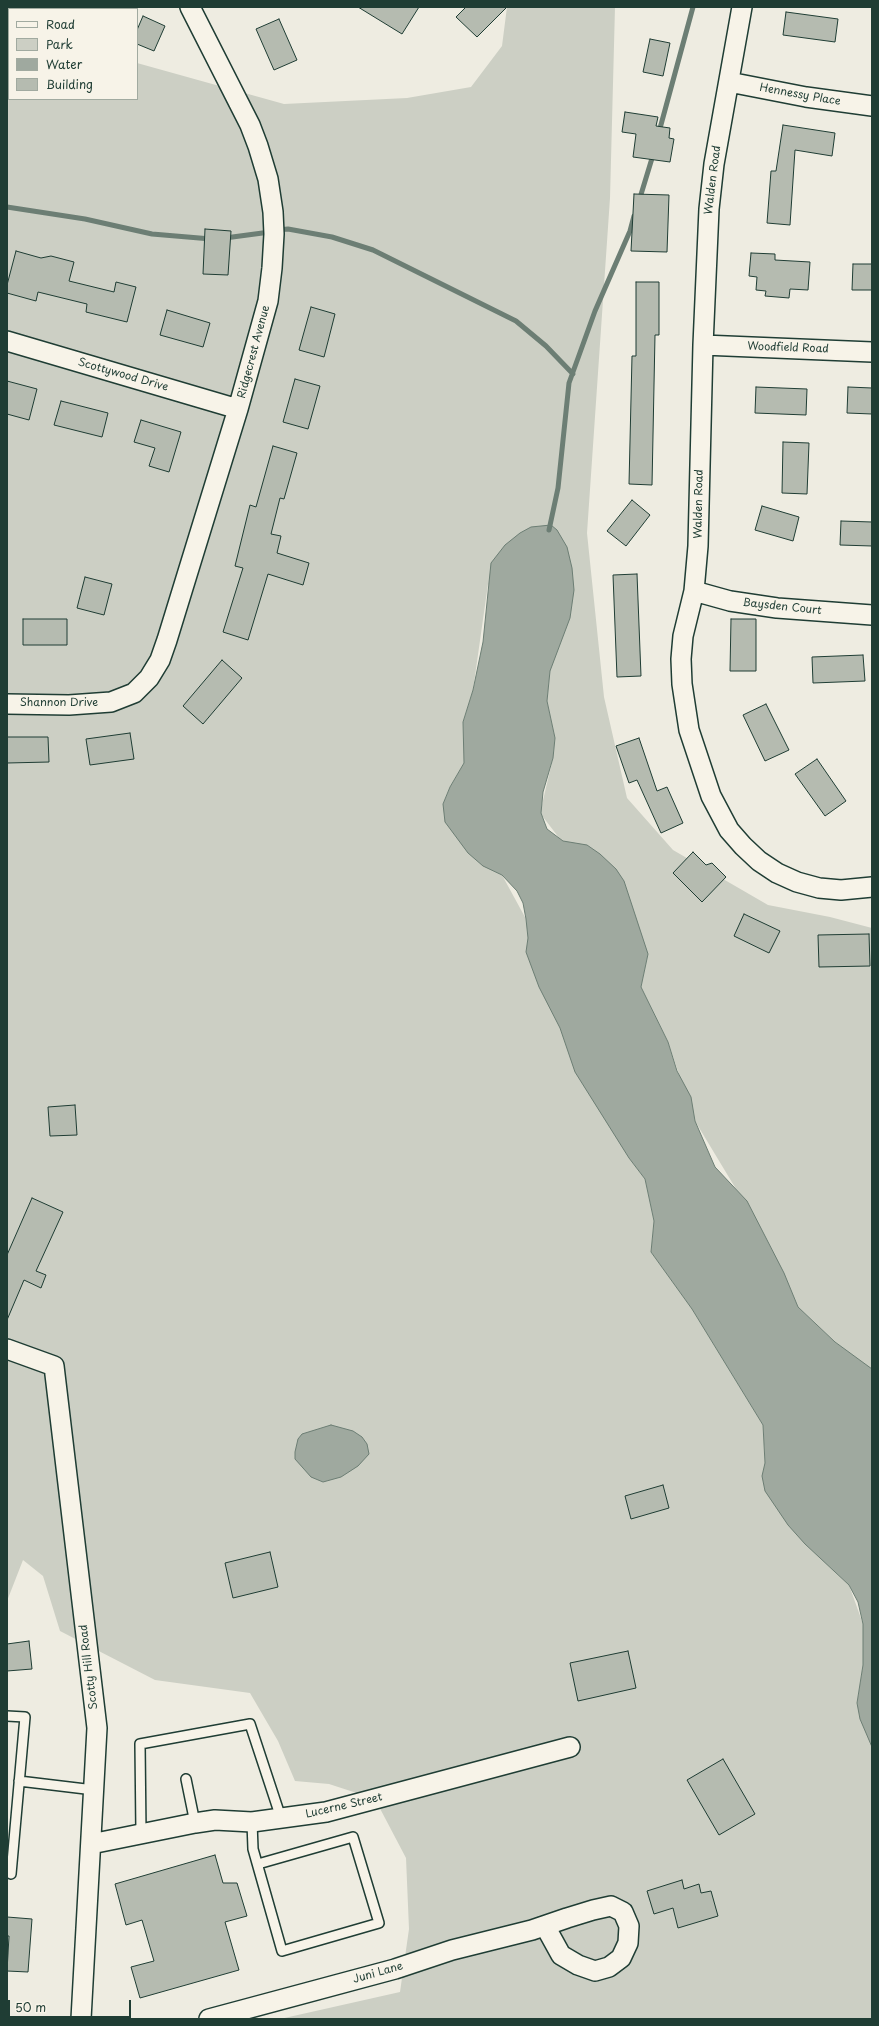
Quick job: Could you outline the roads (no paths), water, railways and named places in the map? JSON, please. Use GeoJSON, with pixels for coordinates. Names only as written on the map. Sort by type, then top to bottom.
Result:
{"type":"FeatureCollection","features":[{"type":"Feature","properties":{"kind":"street","name":"Ridgecrest Avenue"},"geometry":{"type":"LineString","coordinates":[[134,693],[149,678],[160,660],[238,409],[268,301],[272,268],[273,212],[268,179],[252,132],[190,7]]}},
{"type":"Feature","properties":{"kind":"street","name":"Walden Road"},"geometry":{"type":"LineString","coordinates":[[742,7],[714,164],[711,194],[703,345],[698,546],[694,591],[683,636],[681,659],[682,684],[689,730],[711,796],[718,812],[729,830],[743,846],[759,861],[777,873],[797,882],[819,888],[841,890],[872,887]]}},
{"type":"Feature","properties":{"kind":"street","name":"Hennessy Place"},"geometry":{"type":"LineString","coordinates":[[729,82],[806,97],[872,106]]}},
{"type":"Feature","properties":{"kind":"street","name":"Scottywood Drive"},"geometry":{"type":"LineString","coordinates":[[7,341],[238,409]]}},
{"type":"Feature","properties":{"kind":"street","name":"Woodfield Road"},"geometry":{"type":"LineString","coordinates":[[703,345],[872,352]]}},
{"type":"Feature","properties":{"kind":"street","name":"Baysden Court"},"geometry":{"type":"LineString","coordinates":[[694,591],[730,601],[778,608],[872,615]]}},
{"type":"Feature","properties":{"kind":"street","name":"Shannon Drive"},"geometry":{"type":"LineString","coordinates":[[7,704],[94,704],[111,702],[134,693]]}},
{"type":"Feature","properties":{"kind":"street","name":"Scotty Hill Road"},"geometry":{"type":"LineString","coordinates":[[7,1349],[54,1366],[97,1728],[82,2019]]}},
{"type":"Feature","properties":{"kind":"street","name":"Lucerne Street"},"geometry":{"type":"LineString","coordinates":[[91,1844],[141,1833],[215,1820],[252,1822],[326,1812],[570,1747]]}},
{"type":"Feature","properties":{"kind":"street","name":"Juni Lane"},"geometry":{"type":"LineString","coordinates":[[209,2019],[395,1969],[452,1950],[545,1926]]}},
{"type":"Feature","properties":{"kind":"lane"},"geometry":{"type":"LineString","coordinates":[[7,1716],[25,1717],[11,1874]]}},
{"type":"Feature","properties":{"kind":"lane"},"geometry":{"type":"LineString","coordinates":[[141,1833],[140,1744],[250,1724],[281,1818]]}},
{"type":"Feature","properties":{"kind":"lane"},"geometry":{"type":"LineString","coordinates":[[186,1779],[195,1823]]}},
{"type":"Feature","properties":{"kind":"lane"},"geometry":{"type":"LineString","coordinates":[[19,1781],[94,1790]]}},
{"type":"Feature","properties":{"kind":"lane"},"geometry":{"type":"LineString","coordinates":[[252,1822],[253,1849],[282,1951],[379,1923],[353,1838],[258,1864]]}},
{"type":"Feature","properties":{"kind":"water"},"geometry":{"type":"Polygon","coordinates":[[[551,525],[557,530],[567,547],[572,568],[574,590],[570,618],[550,671],[547,701],[555,738],[553,758],[543,792],[541,813],[547,829],[563,841],[587,845],[600,854],[616,869],[624,881],[648,954],[641,987],[668,1042],[677,1071],[691,1097],[695,1121],[715,1167],[747,1201],[784,1273],[798,1307],[835,1342],[872,1369],[872,1747],[860,1719],[857,1703],[863,1665],[863,1624],[858,1602],[849,1585],[805,1544],[788,1525],[765,1491],[762,1476],[765,1463],[763,1425],[692,1309],[651,1252],[654,1221],[645,1179],[629,1158],[575,1072],[560,1028],[539,987],[526,952],[528,938],[526,919],[523,903],[517,891],[502,875],[483,866],[468,853],[445,822],[443,804],[450,787],[464,763],[463,722],[473,690],[483,642],[491,563],[505,545],[520,533],[531,527],[551,525]]]}},
{"type":"Feature","properties":{"kind":"water"},"geometry":{"type":"Polygon","coordinates":[[[331,1425],[353,1431],[362,1437],[367,1444],[369,1454],[358,1466],[341,1477],[323,1482],[311,1477],[295,1459],[295,1452],[298,1439],[302,1434],[331,1425]]]}},
{"type":"Feature","properties":{"kind":"waterway"},"geometry":{"type":"LineString","coordinates":[[659,132],[693,7]]}},
{"type":"Feature","properties":{"kind":"waterway"},"geometry":{"type":"LineString","coordinates":[[639,201],[653,155]]}},
{"type":"Feature","properties":{"kind":"waterway"},"geometry":{"type":"LineString","coordinates":[[7,207],[85,219],[152,234],[211,239]]}},
{"type":"Feature","properties":{"kind":"waterway"},"geometry":{"type":"LineString","coordinates":[[549,530],[558,488],[569,383],[595,311],[630,231],[634,216]]}},
{"type":"Feature","properties":{"kind":"waterway"},"geometry":{"type":"LineString","coordinates":[[278,230],[288,229],[332,237],[373,250],[516,321],[546,346],[573,374]]}},
{"type":"Feature","properties":{"kind":"waterway"},"geometry":{"type":"LineString","coordinates":[[225,238],[270,232]]}}]}
